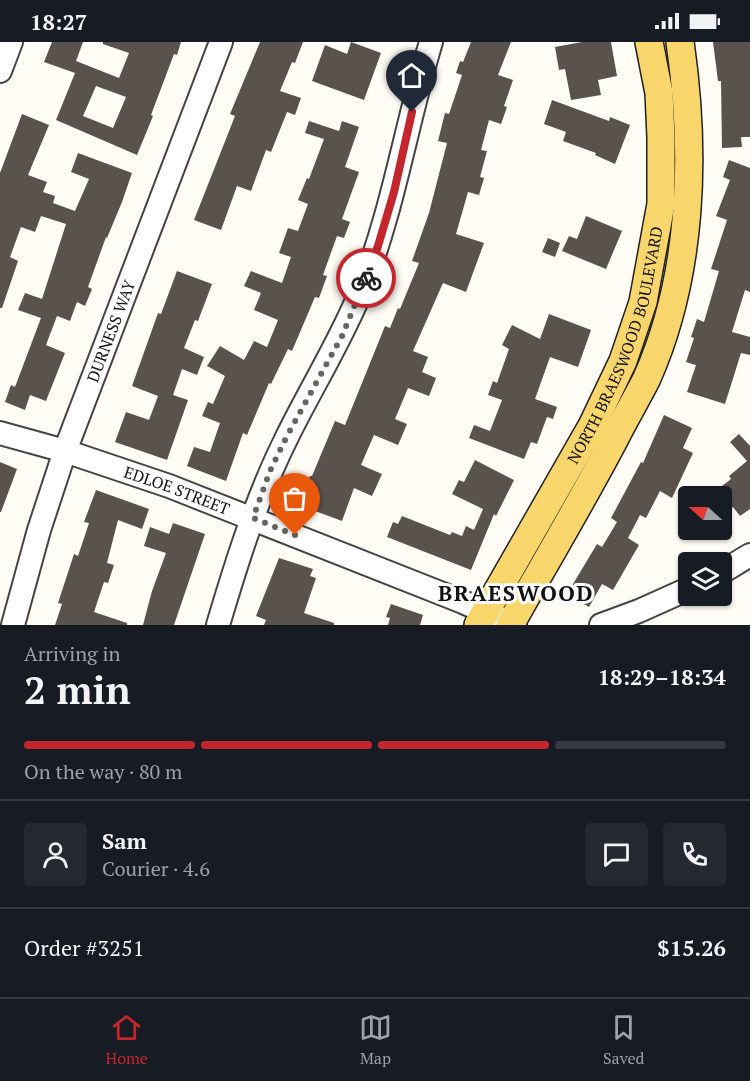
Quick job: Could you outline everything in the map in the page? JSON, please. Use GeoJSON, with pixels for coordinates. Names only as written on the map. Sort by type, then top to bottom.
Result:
{"type":"FeatureCollection","features":[{"type":"Feature","properties":{"kind":"main road","name":"NORTH BRAESWOOD BOULEVARD"},"geometry":{"type":"LineString","coordinates":[[482,618],[581,446],[623,361],[643,302],[660,209],[660,115],[649,42]]}},
{"type":"Feature","properties":{"kind":"main road","name":"NORTH BRAESWOOD BOULEVARD"},"geometry":{"type":"LineString","coordinates":[[512,625],[646,378],[661,340],[677,281],[686,230],[688,127],[680,42]]}},
{"type":"Feature","properties":{"kind":"main road"},"geometry":{"type":"LineString","coordinates":[[660,209],[687,210]]}},
{"type":"Feature","properties":{"kind":"street"},"geometry":{"type":"LineString","coordinates":[[0,72],[11,42]]}},
{"type":"Feature","properties":{"kind":"street","name":"DURNESS WAY"},"geometry":{"type":"LineString","coordinates":[[13,625],[39,530],[65,451],[221,42]]}},
{"type":"Feature","properties":{"kind":"street"},"geometry":{"type":"LineString","coordinates":[[218,625],[270,471],[342,336],[378,246],[394,192],[429,42]]}},
{"type":"Feature","properties":{"kind":"street","name":"EDLOE STREET"},"geometry":{"type":"LineString","coordinates":[[0,433],[65,451],[170,486],[253,518],[482,618],[512,625]]}},
{"type":"Feature","properties":{"kind":"street"},"geometry":{"type":"LineString","coordinates":[[732,566],[750,555]]}},
{"type":"Feature","properties":{"kind":"street"},"geometry":{"type":"LineString","coordinates":[[601,625],[678,593]]}},
{"type":"Feature","properties":{"kind":"building"},"geometry":{"type":"Polygon","coordinates":[[[52,42],[83,42],[76,61],[119,78],[129,53],[103,44],[103,42],[181,42],[177,55],[174,54],[137,155],[56,120],[75,73],[44,62],[52,42]],[[96,86],[83,116],[113,128],[126,97],[96,86]]]}},
{"type":"Feature","properties":{"kind":"building"},"geometry":{"type":"Polygon","coordinates":[[[260,42],[303,42],[280,91],[301,98],[295,115],[287,112],[271,152],[266,150],[251,191],[237,186],[221,230],[194,220],[235,116],[230,114],[260,42]]]}},
{"type":"Feature","properties":{"kind":"building"},"geometry":{"type":"Polygon","coordinates":[[[351,42],[381,53],[364,100],[312,81],[325,45],[347,54],[351,42]]]}},
{"type":"Feature","properties":{"kind":"building"},"geometry":{"type":"Polygon","coordinates":[[[471,42],[511,42],[498,75],[513,80],[504,106],[507,107],[501,124],[489,120],[481,150],[487,151],[480,177],[484,178],[479,195],[468,192],[456,234],[484,243],[466,292],[443,283],[413,351],[428,357],[422,372],[436,378],[429,396],[408,388],[395,419],[407,424],[398,445],[374,435],[361,465],[382,474],[372,496],[354,488],[342,521],[299,505],[335,421],[345,425],[385,326],[390,328],[419,263],[412,261],[429,213],[447,143],[438,141],[445,113],[449,114],[462,75],[456,73],[460,61],[463,62],[471,42]]]}},
{"type":"Feature","properties":{"kind":"building"},"geometry":{"type":"Polygon","coordinates":[[[582,42],[611,42],[617,76],[598,80],[601,95],[571,100],[565,69],[559,70],[555,47],[582,42]]]}},
{"type":"Feature","properties":{"kind":"building"},"geometry":{"type":"Polygon","coordinates":[[[713,42],[750,42],[750,137],[741,137],[742,147],[722,148],[721,81],[718,81],[713,42]]]}},
{"type":"Feature","properties":{"kind":"building"},"geometry":{"type":"Polygon","coordinates":[[[552,100],[609,121],[610,117],[630,125],[615,164],[595,155],[596,153],[563,141],[566,132],[544,124],[552,100]]]}},
{"type":"Feature","properties":{"kind":"building"},"geometry":{"type":"Polygon","coordinates":[[[22,114],[49,125],[28,175],[47,182],[43,192],[55,196],[53,203],[75,211],[89,179],[71,172],[78,153],[132,173],[88,287],[92,289],[85,306],[77,302],[70,321],[57,316],[46,345],[65,353],[46,401],[30,395],[25,410],[5,402],[11,385],[15,387],[41,318],[18,310],[25,293],[42,299],[66,224],[41,216],[35,232],[21,227],[10,257],[18,261],[2,308],[0,308],[0,173],[22,114]]]}},
{"type":"Feature","properties":{"kind":"building"},"geometry":{"type":"Polygon","coordinates":[[[309,121],[339,131],[342,121],[359,127],[345,167],[359,172],[342,219],[350,222],[344,238],[337,236],[323,275],[327,276],[319,298],[315,297],[292,351],[288,349],[271,384],[269,383],[247,435],[243,433],[226,481],[187,466],[194,447],[210,452],[220,423],[202,416],[208,402],[213,404],[225,376],[207,366],[220,346],[244,360],[254,341],[267,347],[278,320],[254,310],[261,293],[244,286],[251,271],[282,283],[291,257],[279,253],[288,228],[298,231],[308,204],[298,200],[307,178],[309,179],[324,139],[305,133],[309,121]]]}},
{"type":"Feature","properties":{"kind":"building"},"geometry":{"type":"Polygon","coordinates":[[[729,160],[750,168],[750,292],[745,290],[732,332],[750,337],[750,355],[741,353],[725,404],[687,392],[696,365],[686,362],[694,338],[691,337],[697,319],[704,322],[719,271],[711,269],[727,220],[716,216],[730,180],[723,177],[729,160]]]}},
{"type":"Feature","properties":{"kind":"building"},"geometry":{"type":"Polygon","coordinates":[[[586,216],[622,231],[606,269],[562,251],[569,236],[577,239],[586,216]]]}},
{"type":"Feature","properties":{"kind":"building"},"geometry":{"type":"Polygon","coordinates":[[[548,238],[560,243],[555,257],[542,252],[548,238]]]}},
{"type":"Feature","properties":{"kind":"building"},"geometry":{"type":"Polygon","coordinates":[[[177,271],[212,284],[198,321],[195,320],[184,348],[204,357],[197,375],[182,369],[173,395],[188,400],[167,460],[115,442],[126,412],[149,420],[158,396],[132,386],[158,313],[161,314],[177,271]]]}},
{"type":"Feature","properties":{"kind":"building"},"geometry":{"type":"Polygon","coordinates":[[[549,314],[591,330],[578,367],[550,357],[535,399],[557,407],[553,419],[547,417],[537,444],[531,442],[524,459],[469,438],[474,425],[490,431],[502,400],[488,395],[493,381],[497,383],[509,349],[502,345],[512,325],[540,339],[549,314]]]}},
{"type":"Feature","properties":{"kind":"building"},"geometry":{"type":"Polygon","coordinates":[[[664,415],[692,428],[683,448],[693,453],[672,498],[660,491],[646,518],[640,515],[628,538],[639,545],[613,590],[602,584],[589,607],[567,594],[597,544],[602,547],[617,522],[611,518],[641,462],[643,463],[664,415]]]}},
{"type":"Feature","properties":{"kind":"building"},"geometry":{"type":"Polygon","coordinates":[[[739,434],[750,446],[750,509],[740,516],[732,508],[732,486],[722,486],[731,479],[729,476],[747,461],[730,442],[739,434]]]}},
{"type":"Feature","properties":{"kind":"building"},"geometry":{"type":"Polygon","coordinates":[[[475,460],[514,480],[496,516],[494,514],[471,570],[387,537],[393,522],[398,524],[402,516],[450,535],[452,532],[462,536],[466,526],[474,530],[483,509],[452,494],[459,480],[464,482],[475,460]]]}},
{"type":"Feature","properties":{"kind":"building"},"geometry":{"type":"Polygon","coordinates":[[[0,462],[17,469],[1,512],[0,512],[0,462]]]}},
{"type":"Feature","properties":{"kind":"building"},"geometry":{"type":"Polygon","coordinates":[[[96,490],[149,509],[142,529],[118,520],[107,563],[114,565],[108,583],[104,582],[94,612],[127,623],[127,625],[55,625],[62,604],[58,603],[74,554],[78,556],[89,523],[84,522],[96,490]]]}},
{"type":"Feature","properties":{"kind":"building"},"geometry":{"type":"Polygon","coordinates":[[[173,523],[205,534],[174,625],[143,625],[166,553],[144,546],[150,527],[169,534],[173,523]]]}},
{"type":"Feature","properties":{"kind":"building"},"geometry":{"type":"Polygon","coordinates":[[[279,558],[313,569],[310,576],[316,578],[304,613],[334,623],[334,625],[264,625],[266,620],[256,616],[279,558]]]}},
{"type":"Feature","properties":{"kind":"building"},"geometry":{"type":"Polygon","coordinates":[[[391,604],[423,615],[420,625],[388,625],[390,618],[386,617],[391,604]]]}},
{"type":"Feature","properties":{"kind":"way so far"},"geometry":{"type":"LineString","coordinates":[[295,535],[253,518],[270,471],[342,336],[366,278]]}},
{"type":"Feature","properties":{"kind":"district","name":"BRAESWOOD"},"geometry":{"type":"Point","coordinates":[516,592]}},
{"type":"Feature","properties":{"kind":"route"},"geometry":{"type":"LineString","coordinates":[[366,278],[394,192],[412,112]]}}]}
